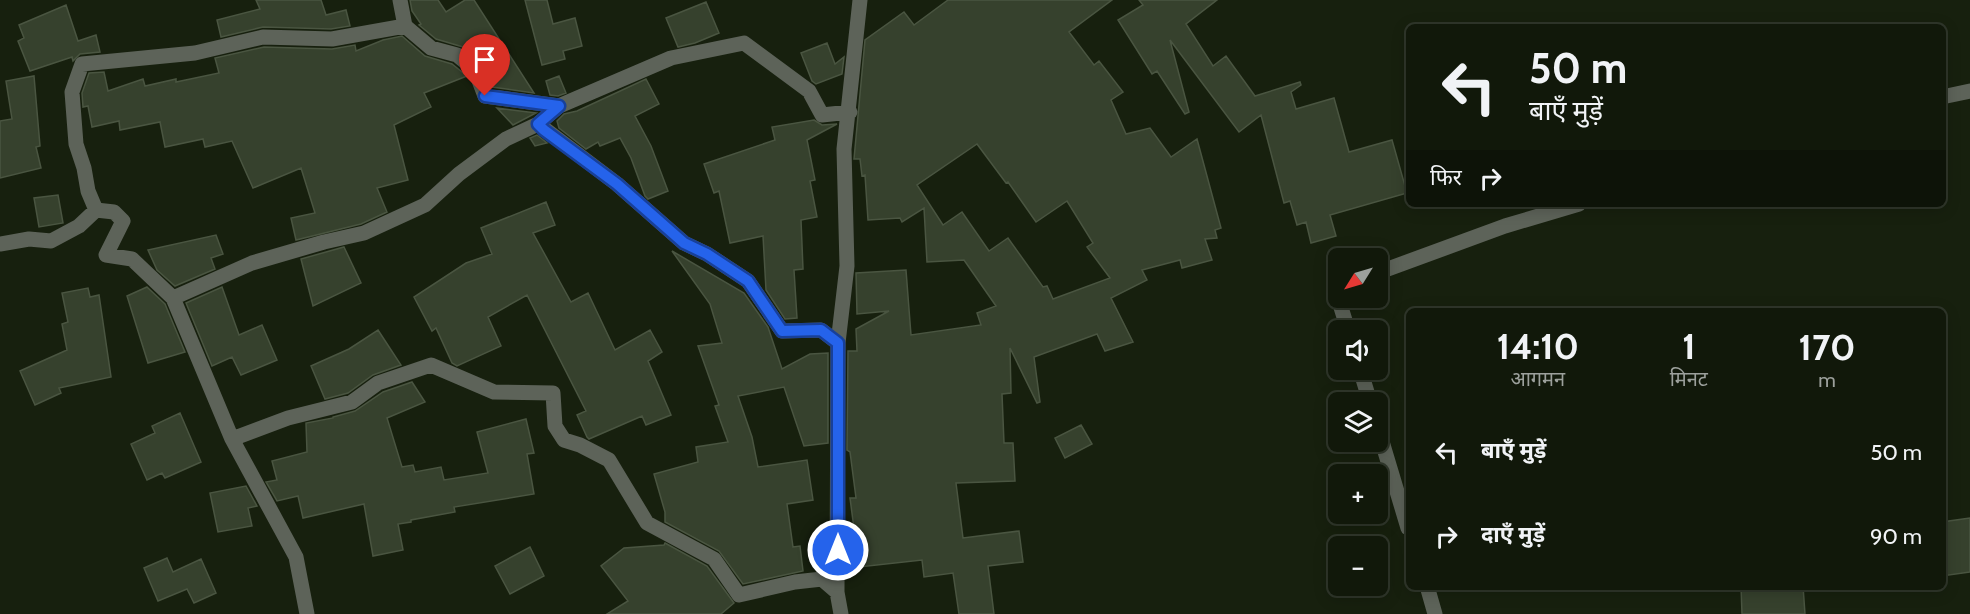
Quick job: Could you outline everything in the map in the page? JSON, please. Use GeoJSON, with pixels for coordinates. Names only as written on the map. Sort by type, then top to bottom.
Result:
{"type":"FeatureCollection","features":[{"type":"Feature","properties":{"kind":"street"},"geometry":{"type":"LineString","coordinates":[[400,0],[405,26],[431,48],[457,56],[475,70],[485,96],[559,106]]}},
{"type":"Feature","properties":{"kind":"street"},"geometry":{"type":"LineString","coordinates":[[841,614],[837,592],[838,343],[847,266],[844,149],[861,0]]}},
{"type":"Feature","properties":{"kind":"street"},"geometry":{"type":"LineString","coordinates":[[96,210],[88,191],[84,168],[76,144],[72,92],[81,64],[195,53],[263,37],[332,39],[405,26]]}},
{"type":"Feature","properties":{"kind":"street"},"geometry":{"type":"LineString","coordinates":[[173,298],[252,263],[363,233],[425,205],[459,174],[506,139],[538,124],[559,106],[671,58],[744,43],[809,91],[822,115],[850,112]]}},
{"type":"Feature","properties":{"kind":"street"},"geometry":{"type":"LineString","coordinates":[[1946,96],[1970,91]]}},
{"type":"Feature","properties":{"kind":"street"},"geometry":{"type":"LineString","coordinates":[[538,124],[617,184],[684,243],[707,254],[748,281],[782,331],[821,330],[838,343]]}},
{"type":"Feature","properties":{"kind":"street"},"geometry":{"type":"LineString","coordinates":[[1388,269],[1505,226],[1569,207]]}},
{"type":"Feature","properties":{"kind":"street"},"geometry":{"type":"LineString","coordinates":[[0,244],[29,239],[51,241],[79,226],[96,210],[114,212],[123,221],[106,255],[132,259],[173,298],[232,439],[297,557],[307,614]]}},
{"type":"Feature","properties":{"kind":"street"},"geometry":{"type":"LineString","coordinates":[[232,439],[288,418],[352,402],[378,383],[431,365],[494,392],[553,393],[555,426],[564,440],[609,459],[647,523],[714,559],[739,595],[795,582],[822,579],[837,592]]}},
{"type":"Feature","properties":{"kind":"street"},"geometry":{"type":"LineString","coordinates":[[1385,452],[1406,521]]}},
{"type":"Feature","properties":{"kind":"street"},"geometry":{"type":"LineString","coordinates":[[1427,590],[1435,614]]}},
{"type":"Feature","properties":{"kind":"building"},"geometry":{"type":"Polygon","coordinates":[[[256,0],[321,0],[326,15],[346,10],[350,26],[331,29],[263,27],[221,37],[217,20],[260,9],[256,0]]]}},
{"type":"Feature","properties":{"kind":"building"},"geometry":{"type":"Polygon","coordinates":[[[410,0],[438,0],[446,12],[465,0],[474,0],[534,93],[492,87],[481,63],[463,47],[436,39],[419,25],[421,24],[412,11],[410,0]]]}},
{"type":"Feature","properties":{"kind":"building"},"geometry":{"type":"Polygon","coordinates":[[[525,0],[547,0],[553,24],[575,18],[582,46],[563,51],[565,59],[542,65],[525,0]]]}},
{"type":"Feature","properties":{"kind":"building"},"geometry":{"type":"Polygon","coordinates":[[[948,0],[1112,0],[1069,32],[1094,65],[1099,61],[1123,92],[1111,100],[1126,134],[1150,128],[1171,157],[1197,139],[1221,228],[1215,230],[1217,238],[1205,239],[1212,260],[1182,268],[1180,260],[1142,270],[1147,280],[1111,298],[1133,342],[1105,351],[1097,334],[1034,357],[1040,402],[1037,403],[1010,348],[1011,393],[1002,394],[1004,443],[1013,443],[1015,481],[956,483],[963,538],[1019,531],[1023,562],[988,566],[994,614],[959,614],[953,573],[924,577],[922,560],[859,567],[850,498],[856,498],[850,452],[847,450],[848,351],[857,351],[856,329],[889,311],[857,314],[856,273],[906,270],[911,335],[981,325],[977,313],[996,306],[964,260],[927,262],[924,208],[902,222],[900,218],[868,220],[865,175],[862,176],[860,159],[854,159],[865,40],[904,12],[914,25],[948,0]],[[977,144],[917,185],[943,225],[962,212],[989,251],[1008,238],[1043,287],[1047,286],[1053,299],[1110,278],[1087,247],[1093,243],[1067,201],[1036,222],[1008,182],[1006,183],[977,144]]]}},
{"type":"Feature","properties":{"kind":"building"},"geometry":{"type":"Polygon","coordinates":[[[1139,0],[1217,0],[1186,24],[1213,66],[1226,56],[1255,96],[1300,82],[1301,85],[1291,92],[1296,109],[1334,98],[1349,152],[1392,140],[1406,193],[1330,215],[1336,236],[1311,243],[1306,222],[1297,225],[1290,201],[1284,203],[1261,115],[1239,132],[1170,40],[1189,112],[1185,114],[1157,71],[1152,74],[1118,20],[1143,5],[1139,0]]]}},
{"type":"Feature","properties":{"kind":"building"},"geometry":{"type":"Polygon","coordinates":[[[706,2],[719,33],[678,47],[666,18],[706,2]]]}},
{"type":"Feature","properties":{"kind":"building"},"geometry":{"type":"Polygon","coordinates":[[[66,5],[78,41],[96,35],[100,52],[80,54],[73,61],[72,57],[30,71],[18,41],[24,38],[19,25],[66,5]]]}},
{"type":"Feature","properties":{"kind":"building"},"geometry":{"type":"Polygon","coordinates":[[[402,36],[425,56],[452,64],[467,76],[424,93],[431,107],[394,125],[408,180],[377,188],[387,212],[361,224],[296,240],[291,218],[315,213],[301,168],[253,188],[232,141],[205,147],[203,139],[165,147],[160,122],[120,130],[119,121],[92,127],[88,106],[83,107],[82,93],[89,73],[104,72],[108,91],[143,79],[145,86],[219,73],[215,58],[264,47],[332,49],[355,45],[356,51],[383,40],[402,36]]]}},
{"type":"Feature","properties":{"kind":"building"},"geometry":{"type":"Polygon","coordinates":[[[827,43],[835,64],[844,57],[842,74],[816,84],[812,81],[801,53],[827,43]]]}},
{"type":"Feature","properties":{"kind":"building"},"geometry":{"type":"Polygon","coordinates":[[[34,76],[40,146],[36,147],[41,168],[0,178],[0,121],[12,119],[6,81],[34,76]]]}},
{"type":"Feature","properties":{"kind":"building"},"geometry":{"type":"Polygon","coordinates":[[[559,76],[566,93],[558,96],[550,95],[546,81],[559,76]]]}},
{"type":"Feature","properties":{"kind":"building"},"geometry":{"type":"Polygon","coordinates":[[[646,79],[659,104],[635,116],[651,146],[668,191],[648,199],[620,138],[600,146],[598,142],[586,149],[559,128],[557,121],[564,114],[577,111],[646,79]]]}},
{"type":"Feature","properties":{"kind":"building"},"geometry":{"type":"Polygon","coordinates":[[[497,108],[536,113],[513,125],[497,108]]]}},
{"type":"Feature","properties":{"kind":"building"},"geometry":{"type":"Polygon","coordinates":[[[814,120],[822,125],[837,124],[807,140],[815,180],[810,181],[817,217],[801,220],[803,269],[794,270],[797,318],[785,319],[766,290],[763,236],[730,243],[719,191],[714,193],[704,164],[775,140],[772,127],[814,120]]]}},
{"type":"Feature","properties":{"kind":"building"},"geometry":{"type":"Polygon","coordinates":[[[537,135],[547,143],[535,146],[530,138],[537,135]]]}},
{"type":"Feature","properties":{"kind":"building"},"geometry":{"type":"Polygon","coordinates":[[[58,195],[63,223],[39,227],[34,198],[58,195]]]}},
{"type":"Feature","properties":{"kind":"building"},"geometry":{"type":"Polygon","coordinates":[[[546,202],[555,225],[533,233],[571,302],[588,293],[615,350],[650,330],[662,352],[648,361],[671,415],[646,425],[642,416],[589,439],[577,415],[586,411],[527,295],[488,317],[501,346],[457,366],[452,363],[436,328],[432,331],[414,297],[466,263],[492,254],[481,228],[546,202]]]}},
{"type":"Feature","properties":{"kind":"building"},"geometry":{"type":"Polygon","coordinates":[[[216,235],[223,254],[211,258],[215,269],[175,286],[157,270],[148,250],[216,235]]]}},
{"type":"Feature","properties":{"kind":"building"},"geometry":{"type":"Polygon","coordinates":[[[344,247],[361,283],[313,306],[301,259],[344,247]]]}},
{"type":"Feature","properties":{"kind":"building"},"geometry":{"type":"Polygon","coordinates":[[[672,251],[744,293],[768,327],[782,369],[810,354],[828,353],[828,443],[804,446],[784,387],[738,396],[752,437],[758,467],[807,460],[813,500],[787,504],[793,547],[800,546],[803,571],[743,584],[719,551],[665,522],[665,512],[654,474],[698,462],[696,447],[728,442],[715,406],[719,405],[698,346],[722,343],[710,304],[672,251]]]}},
{"type":"Feature","properties":{"kind":"building"},"geometry":{"type":"Polygon","coordinates":[[[147,287],[165,304],[185,352],[148,363],[127,296],[147,287]]]}},
{"type":"Feature","properties":{"kind":"building"},"geometry":{"type":"Polygon","coordinates":[[[222,287],[239,335],[262,325],[277,360],[241,375],[232,357],[212,366],[186,303],[222,287]]]}},
{"type":"Feature","properties":{"kind":"building"},"geometry":{"type":"Polygon","coordinates":[[[88,288],[90,297],[99,295],[111,377],[59,388],[61,393],[35,405],[20,371],[67,350],[62,324],[68,322],[62,293],[88,288]]]}},
{"type":"Feature","properties":{"kind":"building"},"geometry":{"type":"Polygon","coordinates":[[[378,330],[401,365],[373,375],[348,393],[325,399],[311,366],[349,349],[378,330]]]}},
{"type":"Feature","properties":{"kind":"building"},"geometry":{"type":"Polygon","coordinates":[[[412,382],[425,402],[387,418],[402,467],[413,465],[415,472],[441,467],[444,480],[488,473],[477,432],[526,419],[534,453],[527,454],[534,494],[454,507],[455,512],[398,524],[403,550],[373,556],[364,504],[303,518],[298,496],[277,501],[266,482],[277,480],[272,461],[307,452],[306,423],[355,411],[383,392],[412,382]]]}},
{"type":"Feature","properties":{"kind":"building"},"geometry":{"type":"Polygon","coordinates":[[[180,413],[201,462],[165,478],[162,473],[147,480],[131,444],[155,433],[152,426],[180,413]]]}},
{"type":"Feature","properties":{"kind":"building"},"geometry":{"type":"Polygon","coordinates":[[[1081,425],[1092,444],[1065,458],[1055,438],[1081,425]]]}},
{"type":"Feature","properties":{"kind":"building"},"geometry":{"type":"Polygon","coordinates":[[[246,486],[257,506],[248,508],[252,526],[218,532],[210,493],[246,486]]]}},
{"type":"Feature","properties":{"kind":"building"},"geometry":{"type":"Polygon","coordinates":[[[1970,518],[1970,572],[1946,575],[1946,521],[1970,518]]]}},
{"type":"Feature","properties":{"kind":"building"},"geometry":{"type":"Polygon","coordinates":[[[665,543],[707,566],[734,603],[721,614],[607,614],[628,601],[601,566],[624,548],[664,545],[665,543]]]}},
{"type":"Feature","properties":{"kind":"building"},"geometry":{"type":"Polygon","coordinates":[[[530,547],[544,576],[510,594],[495,566],[530,547]]]}},
{"type":"Feature","properties":{"kind":"building"},"geometry":{"type":"Polygon","coordinates":[[[167,558],[173,572],[201,559],[216,593],[194,603],[187,589],[158,601],[144,568],[167,558]]]}},
{"type":"Feature","properties":{"kind":"building"},"geometry":{"type":"Polygon","coordinates":[[[1741,590],[1803,590],[1805,614],[1742,614],[1741,590]]]}},
{"type":"Feature","properties":{"kind":"route"},"geometry":{"type":"LineString","coordinates":[[485,96],[559,106],[538,124],[544,130],[617,184],[670,233],[748,281],[782,331],[821,330],[838,343],[838,550]]}}]}
